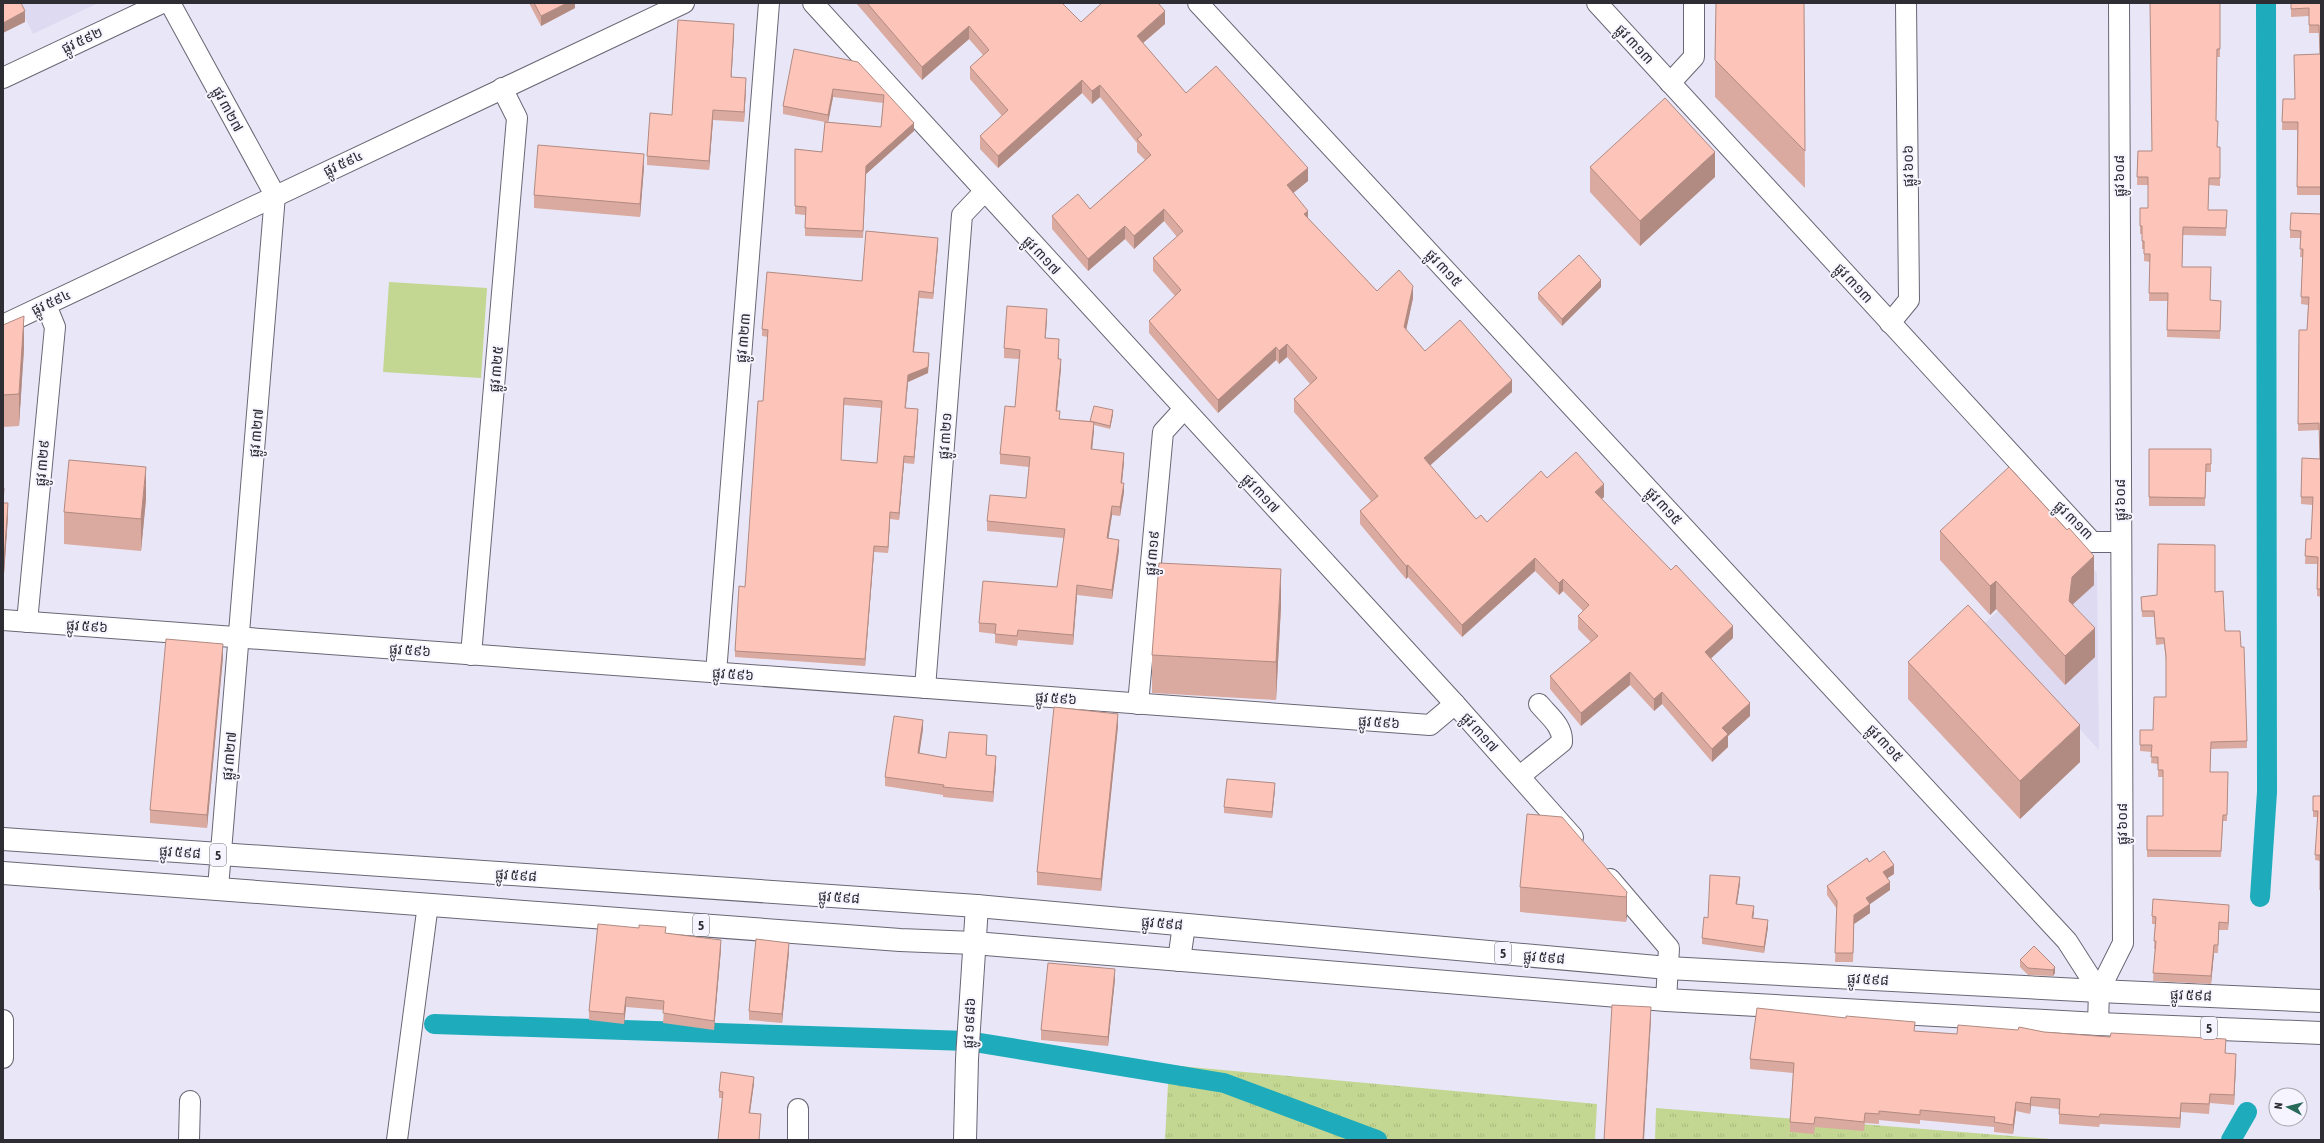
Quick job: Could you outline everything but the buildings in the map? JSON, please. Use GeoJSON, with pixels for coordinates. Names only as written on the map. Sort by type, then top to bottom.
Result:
{"type":"FeatureCollection","features":[{"type":"Feature","properties":{"kind":"main road","name":"ផ្លូវ ៥៩៨"},"geometry":{"type":"LineString","coordinates":[[3,839],[977,906],[1668,968],[2099,992],[2321,1001]]}},
{"type":"Feature","properties":{"kind":"main road","name":"5"},"geometry":{"type":"LineString","coordinates":[[3,873],[900,940],[974,943],[1666,1000],[2098,1024],[2321,1033]]}},
{"type":"Feature","properties":{"kind":"main road","name":"ផ្លូវ ១៩៨៦"},"geometry":{"type":"LineString","coordinates":[[965,1140],[967,1059],[977,906]]}},
{"type":"Feature","properties":{"kind":"main road"},"geometry":{"type":"LineString","coordinates":[[1179,960],[1184,925]]}},
{"type":"Feature","properties":{"kind":"street","name":"ផ្លូវ ៥៩២"},"geometry":{"type":"LineString","coordinates":[[3,78],[162,3]]}},
{"type":"Feature","properties":{"kind":"street","name":"ផ្លូវ ៣២៧"},"geometry":{"type":"LineString","coordinates":[[170,3],[275,195],[218,888]]}},
{"type":"Feature","properties":{"kind":"street","name":"ផ្លូវ ៥៩៤"},"geometry":{"type":"LineString","coordinates":[[3,325],[275,195],[684,3]]}},
{"type":"Feature","properties":{"kind":"street","name":"ផ្លូវ ៣២៣"},"geometry":{"type":"LineString","coordinates":[[716,673],[770,3]]}},
{"type":"Feature","properties":{"kind":"street","name":"ផ្លូវ ៣១៧"},"geometry":{"type":"LineString","coordinates":[[813,3],[984,192],[1455,704],[1520,776],[1669,948],[1666,1000]]}},
{"type":"Feature","properties":{"kind":"street","name":"ផ្លូវ ៣១៥"},"geometry":{"type":"LineString","coordinates":[[1198,3],[2016,884],[2067,941],[2099,992]]}},
{"type":"Feature","properties":{"kind":"street","name":"ផ្លូវ ៣១៣"},"geometry":{"type":"LineString","coordinates":[[1597,3],[2092,542],[2120,542]]}},
{"type":"Feature","properties":{"kind":"street"},"geometry":{"type":"LineString","coordinates":[[1670,82],[1694,57],[1694,3]]}},
{"type":"Feature","properties":{"kind":"street","name":"ផ្លូវ ៦០៦"},"geometry":{"type":"LineString","coordinates":[[1890,323],[1909,300],[1906,3]]}},
{"type":"Feature","properties":{"kind":"street","name":"ផ្លូវ ៦០៨"},"geometry":{"type":"LineString","coordinates":[[2099,992],[2123,943],[2120,542],[2119,3]]}},
{"type":"Feature","properties":{"kind":"street","name":"ផ្លូវ ៣២៥"},"geometry":{"type":"LineString","coordinates":[[471,655],[517,118],[502,88]]}},
{"type":"Feature","properties":{"kind":"street","name":"ផ្លូវ ៣២១"},"geometry":{"type":"LineString","coordinates":[[925,688],[962,215],[984,192]]}},
{"type":"Feature","properties":{"kind":"street","name":"ផ្លូវ ៣២៩"},"geometry":{"type":"LineString","coordinates":[[26,622],[55,327],[46,305]]}},
{"type":"Feature","properties":{"kind":"street","name":"ផ្លូវ ៣១៩"},"geometry":{"type":"LineString","coordinates":[[1138,704],[1163,432],[1184,409]]}},
{"type":"Feature","properties":{"kind":"street","name":"ផ្លូវ ៥៩៦"},"geometry":{"type":"LineString","coordinates":[[3,620],[1430,725],[1455,704]]}},
{"type":"Feature","properties":{"kind":"street"},"geometry":{"type":"LineString","coordinates":[[1520,776],[1562,742],[1562,734],[1559,727],[1538,704]]}},
{"type":"Feature","properties":{"kind":"street"},"geometry":{"type":"LineString","coordinates":[[397,1140],[428,904]]}},
{"type":"Feature","properties":{"kind":"street"},"geometry":{"type":"LineString","coordinates":[[2098,1024],[2099,992]]}},
{"type":"Feature","properties":{"kind":"street"},"geometry":{"type":"LineString","coordinates":[[3,1020],[3,1058]]}},
{"type":"Feature","properties":{"kind":"street"},"geometry":{"type":"LineString","coordinates":[[189,1140],[190,1101]]}},
{"type":"Feature","properties":{"kind":"street"},"geometry":{"type":"LineString","coordinates":[[798,1109],[798,1140]]}},
{"type":"Feature","properties":{"kind":"shaded area"},"geometry":{"type":"Polygon","coordinates":[[[18,3],[98,3],[33,34],[18,3]]]}},
{"type":"Feature","properties":{"kind":"shaded area"},"geometry":{"type":"Polygon","coordinates":[[[2069,544],[2097,573],[2099,750],[1983,625],[2069,544]]]}},
{"type":"Feature","properties":{"kind":"green space"},"geometry":{"type":"Polygon","coordinates":[[[389,282],[487,288],[481,378],[383,372],[389,282]]]}},
{"type":"Feature","properties":{"kind":"green space"},"geometry":{"type":"Polygon","coordinates":[[[1169,1065],[1597,1104],[1595,1140],[1165,1140],[1169,1065]]]}},
{"type":"Feature","properties":{"kind":"green space"},"geometry":{"type":"Polygon","coordinates":[[[1656,1108],[2064,1140],[1655,1140],[1656,1108]]]}},
{"type":"Feature","properties":{"kind":"waterway"},"geometry":{"type":"LineString","coordinates":[[2260,897],[2267,792],[2266,3]]}},
{"type":"Feature","properties":{"kind":"waterway"},"geometry":{"type":"LineString","coordinates":[[434,1024],[968,1041],[1224,1083],[1377,1140]]}},
{"type":"Feature","properties":{"kind":"waterway"},"geometry":{"type":"LineString","coordinates":[[2231,1140],[2247,1112]]}}]}
